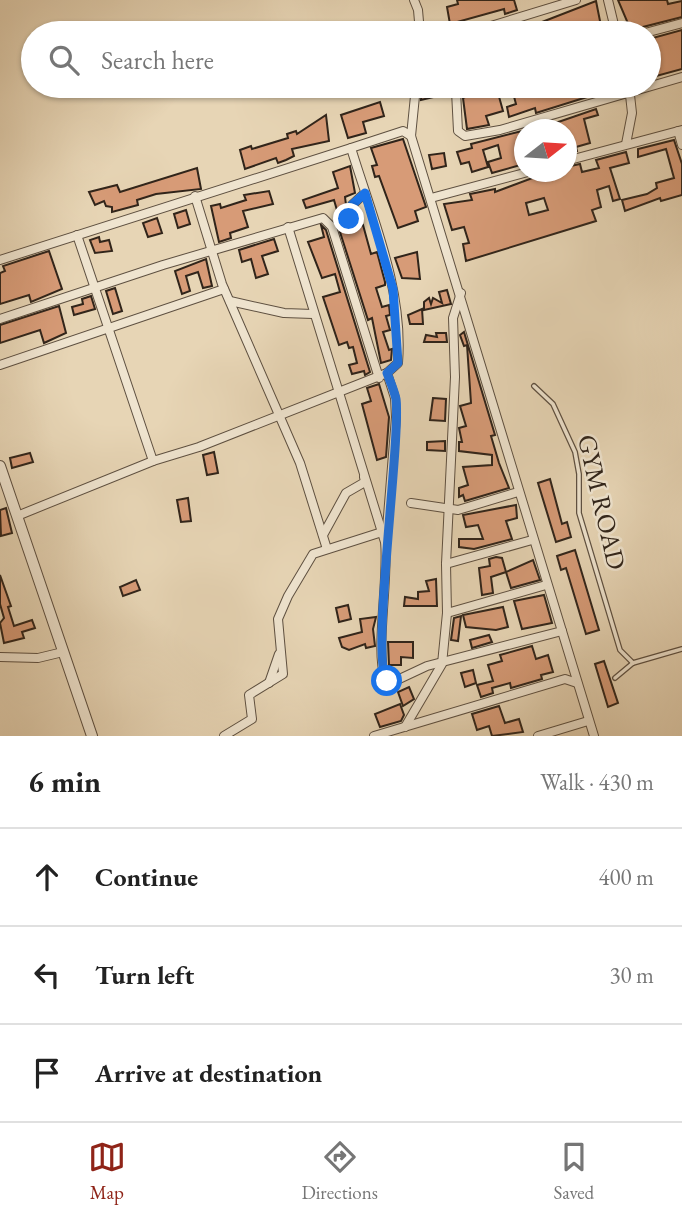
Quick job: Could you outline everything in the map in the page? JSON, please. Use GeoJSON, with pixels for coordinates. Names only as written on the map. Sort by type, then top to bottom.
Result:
{"type":"FeatureCollection","features":[{"type":"Feature","properties":{"kind":"street"},"geometry":{"type":"LineString","coordinates":[[414,0],[419,21]]}},
{"type":"Feature","properties":{"kind":"street"},"geometry":{"type":"LineString","coordinates":[[507,21],[576,0]]}},
{"type":"Feature","properties":{"kind":"street"},"geometry":{"type":"LineString","coordinates":[[608,0],[613,21]]}},
{"type":"Feature","properties":{"kind":"street"},"geometry":{"type":"LineString","coordinates":[[661,29],[682,23]]}},
{"type":"Feature","properties":{"kind":"street"},"geometry":{"type":"LineString","coordinates":[[661,82],[682,77]]}},
{"type":"Feature","properties":{"kind":"street"},"geometry":{"type":"LineString","coordinates":[[415,98],[411,136],[461,293],[532,540],[594,736]]}},
{"type":"Feature","properties":{"kind":"street"},"geometry":{"type":"LineString","coordinates":[[456,98],[458,131],[465,136],[500,130],[601,98]]}},
{"type":"Feature","properties":{"kind":"street"},"geometry":{"type":"LineString","coordinates":[[626,144],[632,113],[631,98]]}},
{"type":"Feature","properties":{"kind":"street"},"geometry":{"type":"LineString","coordinates":[[0,260],[351,148],[398,130],[411,136]]}},
{"type":"Feature","properties":{"kind":"street"},"geometry":{"type":"LineString","coordinates":[[577,158],[680,131],[682,145]]}},
{"type":"Feature","properties":{"kind":"street"},"geometry":{"type":"LineString","coordinates":[[17,516],[153,461],[383,375],[398,363],[397,314],[351,148]]}},
{"type":"Feature","properties":{"kind":"street"},"geometry":{"type":"LineString","coordinates":[[431,198],[514,176]]}},
{"type":"Feature","properties":{"kind":"street"},"geometry":{"type":"LineString","coordinates":[[344,222],[354,216],[352,205],[365,193]]}},
{"type":"Feature","properties":{"kind":"street"},"geometry":{"type":"LineString","coordinates":[[195,196],[224,289],[277,416],[300,463],[327,549]]}},
{"type":"Feature","properties":{"kind":"street"},"geometry":{"type":"LineString","coordinates":[[0,318],[212,250],[323,218],[330,222],[383,375],[396,398],[390,520],[385,542],[383,676],[387,681],[395,681],[427,666],[562,631]]}},
{"type":"Feature","properties":{"kind":"street"},"geometry":{"type":"LineString","coordinates":[[288,227],[385,542]]}},
{"type":"Feature","properties":{"kind":"street"},"geometry":{"type":"LineString","coordinates":[[77,235],[92,288],[153,461]]}},
{"type":"Feature","properties":{"kind":"street"},"geometry":{"type":"LineString","coordinates":[[0,365],[224,289]]}},
{"type":"Feature","properties":{"kind":"street"},"geometry":{"type":"LineString","coordinates":[[405,727],[442,664],[447,613],[446,564],[455,377],[453,317],[461,293]]}},
{"type":"Feature","properties":{"kind":"street"},"geometry":{"type":"LineString","coordinates":[[230,301],[284,313],[313,314]]}},
{"type":"Feature","properties":{"kind":"street"},"geometry":{"type":"LineString","coordinates":[[0,466],[92,736]]}},
{"type":"Feature","properties":{"kind":"street"},"geometry":{"type":"LineString","coordinates":[[224,736],[252,719],[249,695],[269,683],[279,654],[279,614],[313,554],[322,532],[346,493],[365,482],[364,471]]}},
{"type":"Feature","properties":{"kind":"street"},"geometry":{"type":"LineString","coordinates":[[411,503],[465,509],[519,492]]}},
{"type":"Feature","properties":{"kind":"street"},"geometry":{"type":"LineString","coordinates":[[313,554],[382,532]]}},
{"type":"Feature","properties":{"kind":"street"},"geometry":{"type":"LineString","coordinates":[[446,564],[532,540]]}},
{"type":"Feature","properties":{"kind":"street"},"geometry":{"type":"LineString","coordinates":[[447,613],[546,585]]}},
{"type":"Feature","properties":{"kind":"street"},"geometry":{"type":"LineString","coordinates":[[0,657],[38,658],[63,652]]}},
{"type":"Feature","properties":{"kind":"street"},"geometry":{"type":"LineString","coordinates":[[565,679],[573,668]]}},
{"type":"Feature","properties":{"kind":"street"},"geometry":{"type":"LineString","coordinates":[[374,736],[393,733],[405,727],[565,679],[577,682]]}},
{"type":"Feature","properties":{"kind":"street"},"geometry":{"type":"LineString","coordinates":[[538,736],[588,721]]}},
{"type":"Feature","properties":{"kind":"lane","name":"GYM ROAD"},"geometry":{"type":"LineString","coordinates":[[534,386],[553,404],[575,452],[579,474],[579,513],[620,650],[633,663]]}},
{"type":"Feature","properties":{"kind":"lane"},"geometry":{"type":"LineString","coordinates":[[615,678],[633,663],[682,649]]}},
{"type":"Feature","properties":{"kind":"building"},"geometry":{"type":"Polygon","coordinates":[[[457,0],[514,0],[517,10],[505,14],[504,9],[461,21],[449,21],[447,7],[458,4],[457,0]]]}},
{"type":"Feature","properties":{"kind":"building"},"geometry":{"type":"Polygon","coordinates":[[[618,0],[667,0],[668,4],[682,1],[682,17],[661,22],[627,21],[618,0]]]}},
{"type":"Feature","properties":{"kind":"building"},"geometry":{"type":"Polygon","coordinates":[[[596,1],[600,21],[545,21],[596,1]]]}},
{"type":"Feature","properties":{"kind":"building"},"geometry":{"type":"Polygon","coordinates":[[[682,30],[682,69],[661,75],[661,36],[682,30]]]}},
{"type":"Feature","properties":{"kind":"building"},"geometry":{"type":"Polygon","coordinates":[[[463,98],[499,98],[503,111],[486,116],[489,125],[467,129],[463,98]]]}},
{"type":"Feature","properties":{"kind":"building"},"geometry":{"type":"Polygon","coordinates":[[[514,98],[584,98],[536,113],[535,108],[509,117],[507,107],[516,104],[514,98]]]}},
{"type":"Feature","properties":{"kind":"building"},"geometry":{"type":"Polygon","coordinates":[[[380,102],[384,116],[363,122],[366,133],[348,138],[341,115],[380,102]]]}},
{"type":"Feature","properties":{"kind":"building"},"geometry":{"type":"Polygon","coordinates":[[[596,109],[598,115],[584,119],[590,143],[577,147],[577,119],[567,119],[596,109]]]}},
{"type":"Feature","properties":{"kind":"building"},"geometry":{"type":"Polygon","coordinates":[[[326,115],[329,141],[292,149],[294,156],[278,163],[276,158],[245,169],[240,150],[288,138],[287,134],[296,131],[297,134],[326,115]]]}},
{"type":"Feature","properties":{"kind":"building"},"geometry":{"type":"Polygon","coordinates":[[[514,133],[514,167],[492,173],[488,162],[501,158],[498,145],[483,150],[488,167],[472,172],[469,162],[461,164],[457,152],[472,148],[471,144],[514,133]]]}},
{"type":"Feature","properties":{"kind":"building"},"geometry":{"type":"Polygon","coordinates":[[[403,139],[426,207],[415,211],[418,221],[398,228],[379,176],[375,177],[372,166],[377,165],[371,148],[403,139]]]}},
{"type":"Feature","properties":{"kind":"building"},"geometry":{"type":"Polygon","coordinates":[[[674,140],[682,164],[682,195],[661,201],[660,198],[625,211],[622,200],[647,194],[657,188],[656,183],[674,178],[666,149],[638,157],[638,149],[674,140]]]}},
{"type":"Feature","properties":{"kind":"building"},"geometry":{"type":"Polygon","coordinates":[[[626,152],[629,163],[610,168],[620,199],[613,201],[609,186],[597,190],[601,207],[592,210],[596,221],[466,261],[463,244],[469,243],[464,227],[452,230],[444,204],[472,200],[470,194],[495,189],[495,192],[522,182],[577,182],[577,165],[580,164],[582,172],[599,168],[596,160],[626,152]],[[544,198],[526,203],[529,215],[548,210],[544,198]]]}},
{"type":"Feature","properties":{"kind":"building"},"geometry":{"type":"Polygon","coordinates":[[[444,153],[446,166],[432,169],[429,155],[444,153]]]}},
{"type":"Feature","properties":{"kind":"building"},"geometry":{"type":"Polygon","coordinates":[[[350,166],[355,193],[345,197],[347,213],[339,217],[334,200],[306,208],[303,200],[338,188],[333,172],[350,166]]]}},
{"type":"Feature","properties":{"kind":"building"},"geometry":{"type":"Polygon","coordinates":[[[197,168],[201,189],[156,194],[137,200],[138,205],[112,212],[112,207],[106,206],[104,201],[95,205],[89,192],[117,185],[120,192],[197,168]]]}},
{"type":"Feature","properties":{"kind":"building"},"geometry":{"type":"Polygon","coordinates":[[[269,191],[273,204],[243,211],[248,227],[230,233],[231,238],[219,242],[211,206],[220,204],[221,208],[246,200],[244,195],[269,191]]]}},
{"type":"Feature","properties":{"kind":"building"},"geometry":{"type":"Polygon","coordinates":[[[186,210],[190,224],[178,228],[174,214],[186,210]]]}},
{"type":"Feature","properties":{"kind":"building"},"geometry":{"type":"Polygon","coordinates":[[[157,218],[162,233],[148,237],[143,223],[157,218]]]}},
{"type":"Feature","properties":{"kind":"building"},"geometry":{"type":"Polygon","coordinates":[[[353,224],[354,228],[363,225],[371,254],[377,252],[385,282],[385,285],[376,288],[382,307],[389,305],[390,315],[386,316],[390,330],[383,332],[389,350],[392,349],[391,360],[381,363],[372,318],[368,320],[340,232],[353,224]]]}},
{"type":"Feature","properties":{"kind":"building"},"geometry":{"type":"Polygon","coordinates":[[[321,225],[326,230],[370,372],[365,375],[364,371],[352,374],[349,365],[357,363],[353,347],[349,348],[347,342],[339,345],[323,297],[340,292],[335,274],[322,278],[308,242],[324,237],[321,225]]]}},
{"type":"Feature","properties":{"kind":"building"},"geometry":{"type":"Polygon","coordinates":[[[99,237],[100,242],[109,240],[112,251],[95,253],[90,240],[99,237]]]}},
{"type":"Feature","properties":{"kind":"building"},"geometry":{"type":"Polygon","coordinates":[[[274,239],[278,251],[262,256],[268,274],[256,278],[251,259],[242,262],[239,250],[274,239]]]}},
{"type":"Feature","properties":{"kind":"building"},"geometry":{"type":"Polygon","coordinates":[[[49,251],[62,289],[31,302],[29,295],[0,304],[0,273],[5,271],[3,266],[49,251]]]}},
{"type":"Feature","properties":{"kind":"building"},"geometry":{"type":"Polygon","coordinates":[[[417,252],[420,279],[402,278],[395,258],[417,252]]]}},
{"type":"Feature","properties":{"kind":"building"},"geometry":{"type":"Polygon","coordinates":[[[206,259],[212,286],[203,288],[198,272],[186,276],[190,291],[182,294],[175,271],[206,259]]]}},
{"type":"Feature","properties":{"kind":"building"},"geometry":{"type":"Polygon","coordinates":[[[115,288],[122,311],[113,314],[106,291],[115,288]]]}},
{"type":"Feature","properties":{"kind":"building"},"geometry":{"type":"Polygon","coordinates":[[[447,290],[451,304],[424,310],[424,302],[429,298],[431,304],[433,298],[442,303],[439,292],[447,290]]]}},
{"type":"Feature","properties":{"kind":"building"},"geometry":{"type":"Polygon","coordinates":[[[91,296],[95,309],[74,315],[72,307],[83,304],[82,299],[91,296]]]}},
{"type":"Feature","properties":{"kind":"building"},"geometry":{"type":"Polygon","coordinates":[[[59,306],[66,333],[44,343],[40,330],[0,343],[0,325],[59,306]]]}},
{"type":"Feature","properties":{"kind":"building"},"geometry":{"type":"Polygon","coordinates":[[[422,309],[423,324],[410,324],[408,315],[422,309]]]}},
{"type":"Feature","properties":{"kind":"building"},"geometry":{"type":"Polygon","coordinates":[[[464,332],[495,435],[491,436],[509,488],[465,501],[463,495],[459,497],[459,488],[468,485],[463,467],[492,465],[492,455],[459,451],[459,442],[462,442],[459,428],[466,426],[460,406],[471,403],[467,345],[464,346],[460,335],[464,332]]]}},
{"type":"Feature","properties":{"kind":"building"},"geometry":{"type":"Polygon","coordinates":[[[436,333],[446,333],[447,342],[424,342],[426,335],[437,337],[436,333]]]}},
{"type":"Feature","properties":{"kind":"building"},"geometry":{"type":"Polygon","coordinates":[[[379,384],[389,417],[386,457],[377,460],[362,404],[371,401],[367,388],[379,384]]]}},
{"type":"Feature","properties":{"kind":"building"},"geometry":{"type":"Polygon","coordinates":[[[433,398],[446,399],[445,421],[430,420],[433,398]]]}},
{"type":"Feature","properties":{"kind":"building"},"geometry":{"type":"Polygon","coordinates":[[[445,441],[445,451],[427,450],[427,442],[445,441]]]}},
{"type":"Feature","properties":{"kind":"building"},"geometry":{"type":"Polygon","coordinates":[[[214,452],[218,473],[207,475],[203,455],[214,452]]]}},
{"type":"Feature","properties":{"kind":"building"},"geometry":{"type":"Polygon","coordinates":[[[30,453],[33,462],[12,468],[10,458],[30,453]]]}},
{"type":"Feature","properties":{"kind":"building"},"geometry":{"type":"Polygon","coordinates":[[[550,479],[562,524],[567,522],[571,537],[556,542],[538,483],[550,479]]]}},
{"type":"Feature","properties":{"kind":"building"},"geometry":{"type":"Polygon","coordinates":[[[188,498],[191,521],[181,522],[177,500],[188,498]]]}},
{"type":"Feature","properties":{"kind":"building"},"geometry":{"type":"Polygon","coordinates":[[[516,505],[517,518],[506,521],[512,539],[474,549],[459,547],[459,539],[483,539],[478,525],[466,527],[463,515],[516,505]]]}},
{"type":"Feature","properties":{"kind":"building"},"geometry":{"type":"Polygon","coordinates":[[[6,508],[12,533],[1,536],[0,510],[6,508]]]}},
{"type":"Feature","properties":{"kind":"building"},"geometry":{"type":"Polygon","coordinates":[[[575,550],[599,630],[586,634],[566,568],[561,570],[557,556],[575,550]]]}},
{"type":"Feature","properties":{"kind":"building"},"geometry":{"type":"Polygon","coordinates":[[[502,558],[506,572],[491,577],[493,593],[482,595],[479,568],[490,566],[489,559],[502,558]]]}},
{"type":"Feature","properties":{"kind":"building"},"geometry":{"type":"Polygon","coordinates":[[[533,560],[540,580],[511,588],[506,572],[533,560]]]}},
{"type":"Feature","properties":{"kind":"building"},"geometry":{"type":"Polygon","coordinates":[[[0,575],[11,606],[8,607],[14,626],[32,620],[35,628],[22,632],[24,638],[4,643],[0,623],[4,618],[0,604],[0,575]]]}},
{"type":"Feature","properties":{"kind":"building"},"geometry":{"type":"Polygon","coordinates":[[[436,579],[437,606],[404,606],[405,597],[418,599],[418,592],[429,591],[426,581],[436,579]]]}},
{"type":"Feature","properties":{"kind":"building"},"geometry":{"type":"Polygon","coordinates":[[[136,580],[140,590],[123,596],[120,587],[136,580]]]}},
{"type":"Feature","properties":{"kind":"building"},"geometry":{"type":"Polygon","coordinates":[[[544,595],[552,623],[522,629],[514,601],[544,595]]]}},
{"type":"Feature","properties":{"kind":"building"},"geometry":{"type":"Polygon","coordinates":[[[348,605],[351,619],[339,622],[336,608],[348,605]]]}},
{"type":"Feature","properties":{"kind":"building"},"geometry":{"type":"Polygon","coordinates":[[[503,607],[508,627],[496,630],[466,627],[463,615],[503,607]]]}},
{"type":"Feature","properties":{"kind":"building"},"geometry":{"type":"Polygon","coordinates":[[[461,616],[458,641],[451,640],[454,618],[461,616]]]}},
{"type":"Feature","properties":{"kind":"building"},"geometry":{"type":"Polygon","coordinates":[[[376,617],[373,629],[375,646],[366,648],[365,644],[349,650],[342,647],[339,638],[362,632],[360,619],[376,617]]]}},
{"type":"Feature","properties":{"kind":"building"},"geometry":{"type":"Polygon","coordinates":[[[489,635],[492,642],[472,648],[470,640],[489,635]]]}},
{"type":"Feature","properties":{"kind":"building"},"geometry":{"type":"Polygon","coordinates":[[[388,642],[413,642],[413,658],[401,657],[401,665],[389,665],[388,642]]]}},
{"type":"Feature","properties":{"kind":"building"},"geometry":{"type":"Polygon","coordinates":[[[532,646],[536,659],[548,655],[553,672],[541,675],[542,679],[511,688],[510,683],[492,688],[493,693],[481,697],[477,685],[493,681],[488,665],[502,661],[500,655],[532,646]]]}},
{"type":"Feature","properties":{"kind":"building"},"geometry":{"type":"Polygon","coordinates":[[[604,661],[618,703],[608,707],[595,664],[604,661]]]}},
{"type":"Feature","properties":{"kind":"building"},"geometry":{"type":"Polygon","coordinates":[[[473,670],[476,683],[465,687],[461,673],[473,670]]]}},
{"type":"Feature","properties":{"kind":"building"},"geometry":{"type":"Polygon","coordinates":[[[409,687],[414,699],[403,706],[398,692],[409,687]]]}},
{"type":"Feature","properties":{"kind":"building"},"geometry":{"type":"Polygon","coordinates":[[[400,704],[404,715],[401,721],[380,727],[375,714],[400,704]]]}},
{"type":"Feature","properties":{"kind":"building"},"geometry":{"type":"Polygon","coordinates":[[[499,706],[505,723],[519,719],[523,732],[492,736],[489,726],[477,730],[472,714],[499,706]]]}},
{"type":"Feature","properties":{"kind":"route"},"geometry":{"type":"LineString","coordinates":[[349,219],[354,216],[352,205],[365,193],[393,289],[397,314],[398,363],[387,373],[396,398],[396,417],[390,520],[385,542],[387,581],[382,662],[383,676],[387,681]]}}]}
